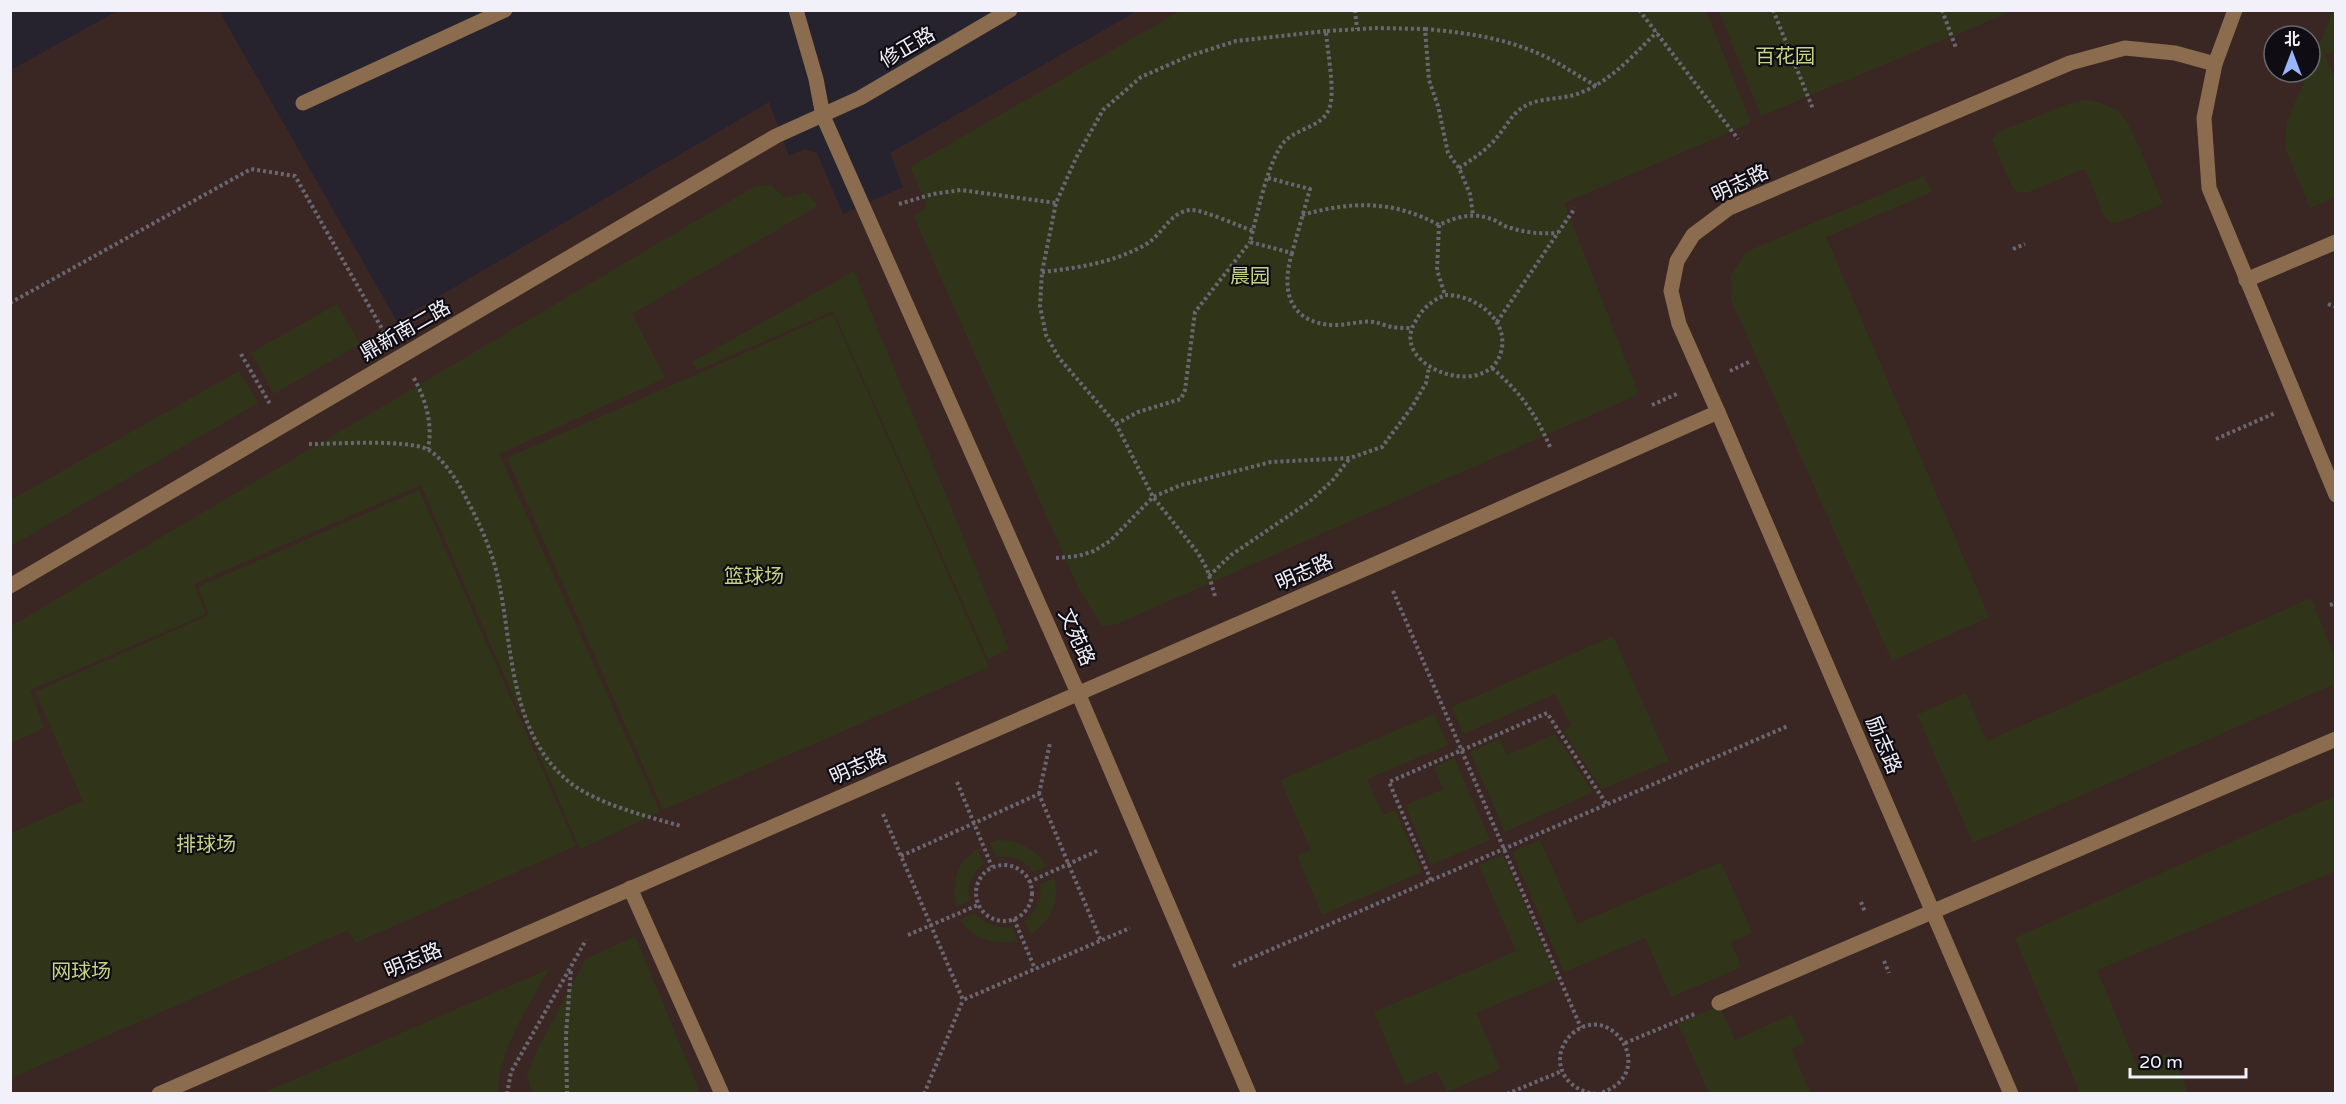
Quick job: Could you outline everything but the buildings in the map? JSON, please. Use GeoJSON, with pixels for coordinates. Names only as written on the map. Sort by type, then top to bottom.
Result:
{"type":"FeatureCollection","features":[{"type":"Feature","properties":{"kind":"street"},"geometry":{"type":"LineString","coordinates":[[303,104],[506,10]]}},
{"type":"Feature","properties":{"kind":"street","name":"文苑路"},"geometry":{"type":"LineString","coordinates":[[796,10],[816,79],[823,116],[1078,693],[1249,1094]]}},
{"type":"Feature","properties":{"kind":"street","name":"修正路"},"geometry":{"type":"LineString","coordinates":[[823,116],[860,98],[1010,10]]}},
{"type":"Feature","properties":{"kind":"street"},"geometry":{"type":"LineString","coordinates":[[2235,10],[2215,64],[2204,118],[2209,188],[2336,495]]}},
{"type":"Feature","properties":{"kind":"street","name":"明志路"},"geometry":{"type":"LineString","coordinates":[[159,1094],[1719,412],[1679,324],[1671,291],[1677,261],[1693,235],[1729,208],[2070,63],[2125,48],[2175,53],[2215,64]]}},
{"type":"Feature","properties":{"kind":"street","name":"鼎新南二路"},"geometry":{"type":"LineString","coordinates":[[10,586],[776,136],[823,116]]}},
{"type":"Feature","properties":{"kind":"street"},"geometry":{"type":"LineString","coordinates":[[2246,280],[2336,242]]}},
{"type":"Feature","properties":{"kind":"street","name":"励志路"},"geometry":{"type":"LineString","coordinates":[[1719,412],[2012,1094]]}},
{"type":"Feature","properties":{"kind":"street"},"geometry":{"type":"LineString","coordinates":[[1719,1004],[2336,739]]}},
{"type":"Feature","properties":{"kind":"street"},"geometry":{"type":"LineString","coordinates":[[630,888],[722,1094]]}},
{"type":"Feature","properties":{"kind":"path"},"geometry":{"type":"LineString","coordinates":[[1355,10],[1357,29]]}},
{"type":"Feature","properties":{"kind":"path"},"geometry":{"type":"LineString","coordinates":[[1639,10],[1738,139]]}},
{"type":"Feature","properties":{"kind":"path"},"geometry":{"type":"LineString","coordinates":[[1773,10],[1813,109]]}},
{"type":"Feature","properties":{"kind":"path"},"geometry":{"type":"LineString","coordinates":[[1942,10],[1956,48]]}},
{"type":"Feature","properties":{"kind":"path"},"geometry":{"type":"LineString","coordinates":[[1215,596],[1209,576],[1198,554],[1153,496],[1116,424],[1059,358],[1046,335],[1040,306],[1042,272],[1056,203],[1076,158],[1103,111],[1141,77],[1189,56],[1236,41],[1357,29],[1425,29],[1476,34],[1510,42],[1552,60],[1597,86]]}},
{"type":"Feature","properties":{"kind":"path"},"geometry":{"type":"LineString","coordinates":[[1425,29],[1429,80],[1438,106],[1448,153],[1459,168],[1470,194],[1473,215]]}},
{"type":"Feature","properties":{"kind":"path"},"geometry":{"type":"LineString","coordinates":[[1116,424],[1138,412],[1181,399],[1185,390],[1195,312],[1250,242],[1277,151],[1287,139],[1322,120],[1329,109],[1332,95],[1326,31]]}},
{"type":"Feature","properties":{"kind":"path"},"geometry":{"type":"LineString","coordinates":[[1459,168],[1480,154],[1499,136],[1509,117],[1529,104],[1575,94],[1597,86],[1657,32]]}},
{"type":"Feature","properties":{"kind":"path"},"geometry":{"type":"LineString","coordinates":[[10,303],[251,169],[295,176],[386,336]]}},
{"type":"Feature","properties":{"kind":"path"},"geometry":{"type":"LineString","coordinates":[[1268,178],[1310,189],[1286,273],[1287,290],[1297,311],[1314,320],[1332,325],[1375,322],[1391,327],[1411,328]]}},
{"type":"Feature","properties":{"kind":"path"},"geometry":{"type":"LineString","coordinates":[[899,204],[933,194],[961,190],[1056,203]]}},
{"type":"Feature","properties":{"kind":"path"},"geometry":{"type":"LineString","coordinates":[[1302,215],[1349,204],[1379,204],[1425,217],[1439,225]]}},
{"type":"Feature","properties":{"kind":"path"},"geometry":{"type":"LineString","coordinates":[[1497,322],[1575,208]]}},
{"type":"Feature","properties":{"kind":"path"},"geometry":{"type":"LineString","coordinates":[[1042,272],[1100,263],[1128,252],[1150,242],[1179,213],[1193,210],[1253,231]]}},
{"type":"Feature","properties":{"kind":"path"},"geometry":{"type":"LineString","coordinates":[[1439,225],[1454,218],[1473,215],[1534,234],[1558,233]]}},
{"type":"Feature","properties":{"kind":"path"},"geometry":{"type":"LineString","coordinates":[[1439,225],[1437,270],[1445,295]]}},
{"type":"Feature","properties":{"kind":"path"},"geometry":{"type":"LineString","coordinates":[[1250,242],[1292,253]]}},
{"type":"Feature","properties":{"kind":"path"},"geometry":{"type":"LineString","coordinates":[[2013,249],[2025,244]]}},
{"type":"Feature","properties":{"kind":"path"},"geometry":{"type":"LineString","coordinates":[[1445,295],[1456,295],[1473,300],[1487,310],[1497,322],[1502,335],[1502,348],[1492,368],[1464,377],[1446,374],[1429,368],[1414,353],[1411,328],[1419,314],[1433,300],[1445,295]]}},
{"type":"Feature","properties":{"kind":"path"},"geometry":{"type":"LineString","coordinates":[[2328,304],[2336,307]]}},
{"type":"Feature","properties":{"kind":"path"},"geometry":{"type":"LineString","coordinates":[[241,354],[270,405]]}},
{"type":"Feature","properties":{"kind":"path"},"geometry":{"type":"LineString","coordinates":[[1056,558],[1078,556],[1094,551],[1110,541],[1153,496],[1181,485],[1271,462],[1350,458],[1382,447],[1396,431],[1426,383],[1429,368]]}},
{"type":"Feature","properties":{"kind":"path"},"geometry":{"type":"LineString","coordinates":[[1492,368],[1526,400],[1539,420],[1551,449]]}},
{"type":"Feature","properties":{"kind":"path"},"geometry":{"type":"LineString","coordinates":[[415,380],[429,415],[431,432],[428,449]]}},
{"type":"Feature","properties":{"kind":"path"},"geometry":{"type":"LineString","coordinates":[[2216,439],[2297,403]]}},
{"type":"Feature","properties":{"kind":"path"},"geometry":{"type":"LineString","coordinates":[[309,444],[405,444],[428,449],[454,476],[481,526],[499,582],[512,671],[527,720],[547,759],[569,782],[600,799],[681,826]]}},
{"type":"Feature","properties":{"kind":"path"},"geometry":{"type":"LineString","coordinates":[[1209,576],[1231,555],[1309,502],[1332,481],[1350,458]]}},
{"type":"Feature","properties":{"kind":"path"},"geometry":{"type":"LineString","coordinates":[[1393,591],[1581,1028]]}},
{"type":"Feature","properties":{"kind":"path"},"geometry":{"type":"LineString","coordinates":[[1431,880],[1389,782],[1547,713],[1607,805]]}},
{"type":"Feature","properties":{"kind":"path"},"geometry":{"type":"LineString","coordinates":[[1233,966],[1788,726]]}},
{"type":"Feature","properties":{"kind":"path"},"geometry":{"type":"LineString","coordinates":[[1050,743],[1039,794],[1101,941]]}},
{"type":"Feature","properties":{"kind":"path"},"geometry":{"type":"LineString","coordinates":[[957,782],[992,867]]}},
{"type":"Feature","properties":{"kind":"path"},"geometry":{"type":"LineString","coordinates":[[901,856],[1039,794]]}},
{"type":"Feature","properties":{"kind":"path"},"geometry":{"type":"LineString","coordinates":[[883,814],[963,1000]]}},
{"type":"Feature","properties":{"kind":"path"},"geometry":{"type":"LineString","coordinates":[[1029,882],[1097,851]]}},
{"type":"Feature","properties":{"kind":"path"},"geometry":{"type":"LineString","coordinates":[[1011,866],[1020,870],[1029,882],[1032,895],[1030,904],[1025,912],[1014,919],[998,921],[990,918],[978,905],[976,888],[984,872],[992,867],[1011,866]]}},
{"type":"Feature","properties":{"kind":"path"},"geometry":{"type":"LineString","coordinates":[[908,935],[978,905]]}},
{"type":"Feature","properties":{"kind":"path"},"geometry":{"type":"LineString","coordinates":[[1014,919],[1035,969]]}},
{"type":"Feature","properties":{"kind":"path"},"geometry":{"type":"LineString","coordinates":[[924,1094],[963,1000],[1130,928]]}},
{"type":"Feature","properties":{"kind":"path"},"geometry":{"type":"LineString","coordinates":[[507,1094],[511,1072],[585,940]]}},
{"type":"Feature","properties":{"kind":"path"},"geometry":{"type":"LineString","coordinates":[[567,1094],[566,1035],[571,965]]}},
{"type":"Feature","properties":{"kind":"path"},"geometry":{"type":"LineString","coordinates":[[1624,1043],[1719,1004]]}},
{"type":"Feature","properties":{"kind":"path"},"geometry":{"type":"LineString","coordinates":[[1598,1025],[1608,1028],[1618,1034],[1624,1043],[1629,1053],[1629,1065],[1625,1076],[1609,1092],[1587,1093],[1568,1081],[1562,1071],[1560,1059],[1562,1048],[1568,1038],[1581,1028],[1598,1025]]}},
{"type":"Feature","properties":{"kind":"path"},"geometry":{"type":"LineString","coordinates":[[1507,1094],[1562,1071]]}},
{"type":"Feature","properties":{"kind":"shaded area"},"geometry":{"type":"Polygon","coordinates":[[[117,11],[219,11],[397,321],[769,102],[789,156],[805,149],[817,153],[843,214],[903,187],[890,153],[1137,11],[2335,11],[2335,1093],[11,1093],[10,66],[13,69],[117,11]]]}},
{"type":"Feature","properties":{"kind":"green space","name":"晨园"},"geometry":{"type":"Polygon","coordinates":[[[1180,11],[1706,11],[1751,123],[1564,203],[1639,394],[1117,624],[1102,626],[1078,587],[914,217],[927,206],[910,167],[1180,11]]]}},
{"type":"Feature","properties":{"kind":"green space","name":"百花园"},"geometry":{"type":"Polygon","coordinates":[[[1719,11],[2012,11],[1761,116],[1719,11]]]}},
{"type":"Feature","properties":{"kind":"green space"},"geometry":{"type":"Polygon","coordinates":[[[2335,11],[2335,51],[2325,55],[2335,79],[2335,197],[2310,208],[2285,148],[2287,121],[2303,84],[2322,84],[2322,38],[2335,11]]]}},
{"type":"Feature","properties":{"kind":"green space"},"geometry":{"type":"Polygon","coordinates":[[[2089,100],[2113,108],[2125,120],[2137,142],[2163,204],[2116,223],[2110,222],[2104,216],[2085,169],[2026,193],[2017,192],[2011,185],[1992,139],[1998,132],[2073,102],[2089,100]]]}},
{"type":"Feature","properties":{"kind":"green space"},"geometry":{"type":"Polygon","coordinates":[[[1924,176],[1932,192],[1826,237],[1989,617],[1892,661],[1731,300],[1731,275],[1746,252],[1924,176]]]}},
{"type":"Feature","properties":{"kind":"green space"},"geometry":{"type":"Polygon","coordinates":[[[771,185],[785,198],[805,192],[818,206],[632,314],[665,378],[499,454],[660,812],[580,849],[421,485],[194,584],[206,614],[30,690],[44,728],[11,743],[11,626],[755,186],[771,185]]]}},
{"type":"Feature","properties":{"kind":"green space"},"geometry":{"type":"Polygon","coordinates":[[[854,271],[1009,649],[988,659],[833,311],[698,370],[692,362],[854,271]]]}},
{"type":"Feature","properties":{"kind":"green space"},"geometry":{"type":"Polygon","coordinates":[[[337,304],[360,344],[274,394],[251,353],[337,304]]]}},
{"type":"Feature","properties":{"kind":"green space","name":"篮球场"},"geometry":{"type":"Polygon","coordinates":[[[833,314],[989,667],[663,810],[507,458],[833,314]]]}},
{"type":"Feature","properties":{"kind":"green space"},"geometry":{"type":"Polygon","coordinates":[[[239,371],[258,403],[11,546],[11,500],[239,371]]]}},
{"type":"Feature","properties":{"kind":"green space"},"geometry":{"type":"Polygon","coordinates":[[[419,490],[576,846],[355,943],[348,930],[11,1078],[11,833],[83,801],[35,692],[209,615],[198,587],[419,490]]]}},
{"type":"Feature","properties":{"kind":"green space"},"geometry":{"type":"Polygon","coordinates":[[[2311,598],[2335,658],[2334,684],[1973,843],[1917,715],[1966,693],[1987,741],[2311,598]]]}},
{"type":"Feature","properties":{"kind":"green space"},"geometry":{"type":"Polygon","coordinates":[[[1613,636],[1669,761],[1602,789],[1563,731],[1571,726],[1555,694],[1463,734],[1452,707],[1613,636]]]}},
{"type":"Feature","properties":{"kind":"green space"},"geometry":{"type":"Polygon","coordinates":[[[1434,714],[1448,745],[1367,779],[1383,815],[1395,810],[1422,872],[1322,915],[1297,856],[1311,850],[1280,780],[1434,714]]]}},
{"type":"Feature","properties":{"kind":"green space"},"geometry":{"type":"Polygon","coordinates":[[[1555,734],[1593,792],[1505,832],[1470,752],[1499,739],[1507,755],[1555,734]]]}},
{"type":"Feature","properties":{"kind":"green space"},"geometry":{"type":"Polygon","coordinates":[[[1454,758],[1490,840],[1431,865],[1405,805],[1443,789],[1434,767],[1454,758]]]}},
{"type":"Feature","properties":{"kind":"green space"},"geometry":{"type":"Polygon","coordinates":[[[2335,796],[2335,871],[2097,970],[2137,1066],[2171,1052],[2188,1093],[2080,1093],[2015,938],[2335,796]]]}},
{"type":"Feature","properties":{"kind":"green space"},"geometry":{"type":"Polygon","coordinates":[[[998,840],[1020,844],[1032,850],[1046,866],[1033,872],[1017,859],[996,857],[990,843],[998,840]]]}},
{"type":"Feature","properties":{"kind":"green space"},"geometry":{"type":"Polygon","coordinates":[[[1540,840],[1577,924],[1721,862],[1752,933],[1731,942],[1741,967],[1671,997],[1645,938],[1564,972],[1512,852],[1540,840]]]}},
{"type":"Feature","properties":{"kind":"green space"},"geometry":{"type":"Polygon","coordinates":[[[977,850],[984,863],[971,880],[970,901],[956,907],[954,890],[957,874],[964,860],[977,850]]]}},
{"type":"Feature","properties":{"kind":"green space"},"geometry":{"type":"Polygon","coordinates":[[[1503,855],[1557,979],[1476,1013],[1500,1069],[1447,1092],[1437,1071],[1405,1085],[1374,1012],[1516,951],[1479,865],[1503,855]]]}},
{"type":"Feature","properties":{"kind":"green space"},"geometry":{"type":"Polygon","coordinates":[[[1054,878],[1056,895],[1052,910],[1044,923],[1031,934],[1024,921],[1038,905],[1040,884],[1054,878]]]}},
{"type":"Feature","properties":{"kind":"green space"},"geometry":{"type":"Polygon","coordinates":[[[974,913],[991,925],[1012,927],[1017,941],[985,940],[971,932],[960,920],[974,913]]]}},
{"type":"Feature","properties":{"kind":"green space"},"geometry":{"type":"Polygon","coordinates":[[[635,936],[700,1093],[532,1093],[527,1076],[537,1050],[586,959],[635,936]]]}},
{"type":"Feature","properties":{"kind":"green space"},"geometry":{"type":"Polygon","coordinates":[[[549,969],[509,1044],[503,1060],[498,1093],[263,1093],[549,969]]]}},
{"type":"Feature","properties":{"kind":"green space"},"geometry":{"type":"Polygon","coordinates":[[[1719,1006],[1735,1040],[1792,1014],[1805,1042],[1791,1049],[1811,1093],[1709,1093],[1678,1024],[1719,1006]]]}},
{"type":"Feature","properties":{"kind":"park label","name":"排球场"},"geometry":{"type":"Point","coordinates":[206,844]}},
{"type":"Feature","properties":{"kind":"park label","name":"网球场"},"geometry":{"type":"Point","coordinates":[81,971]}}]}
